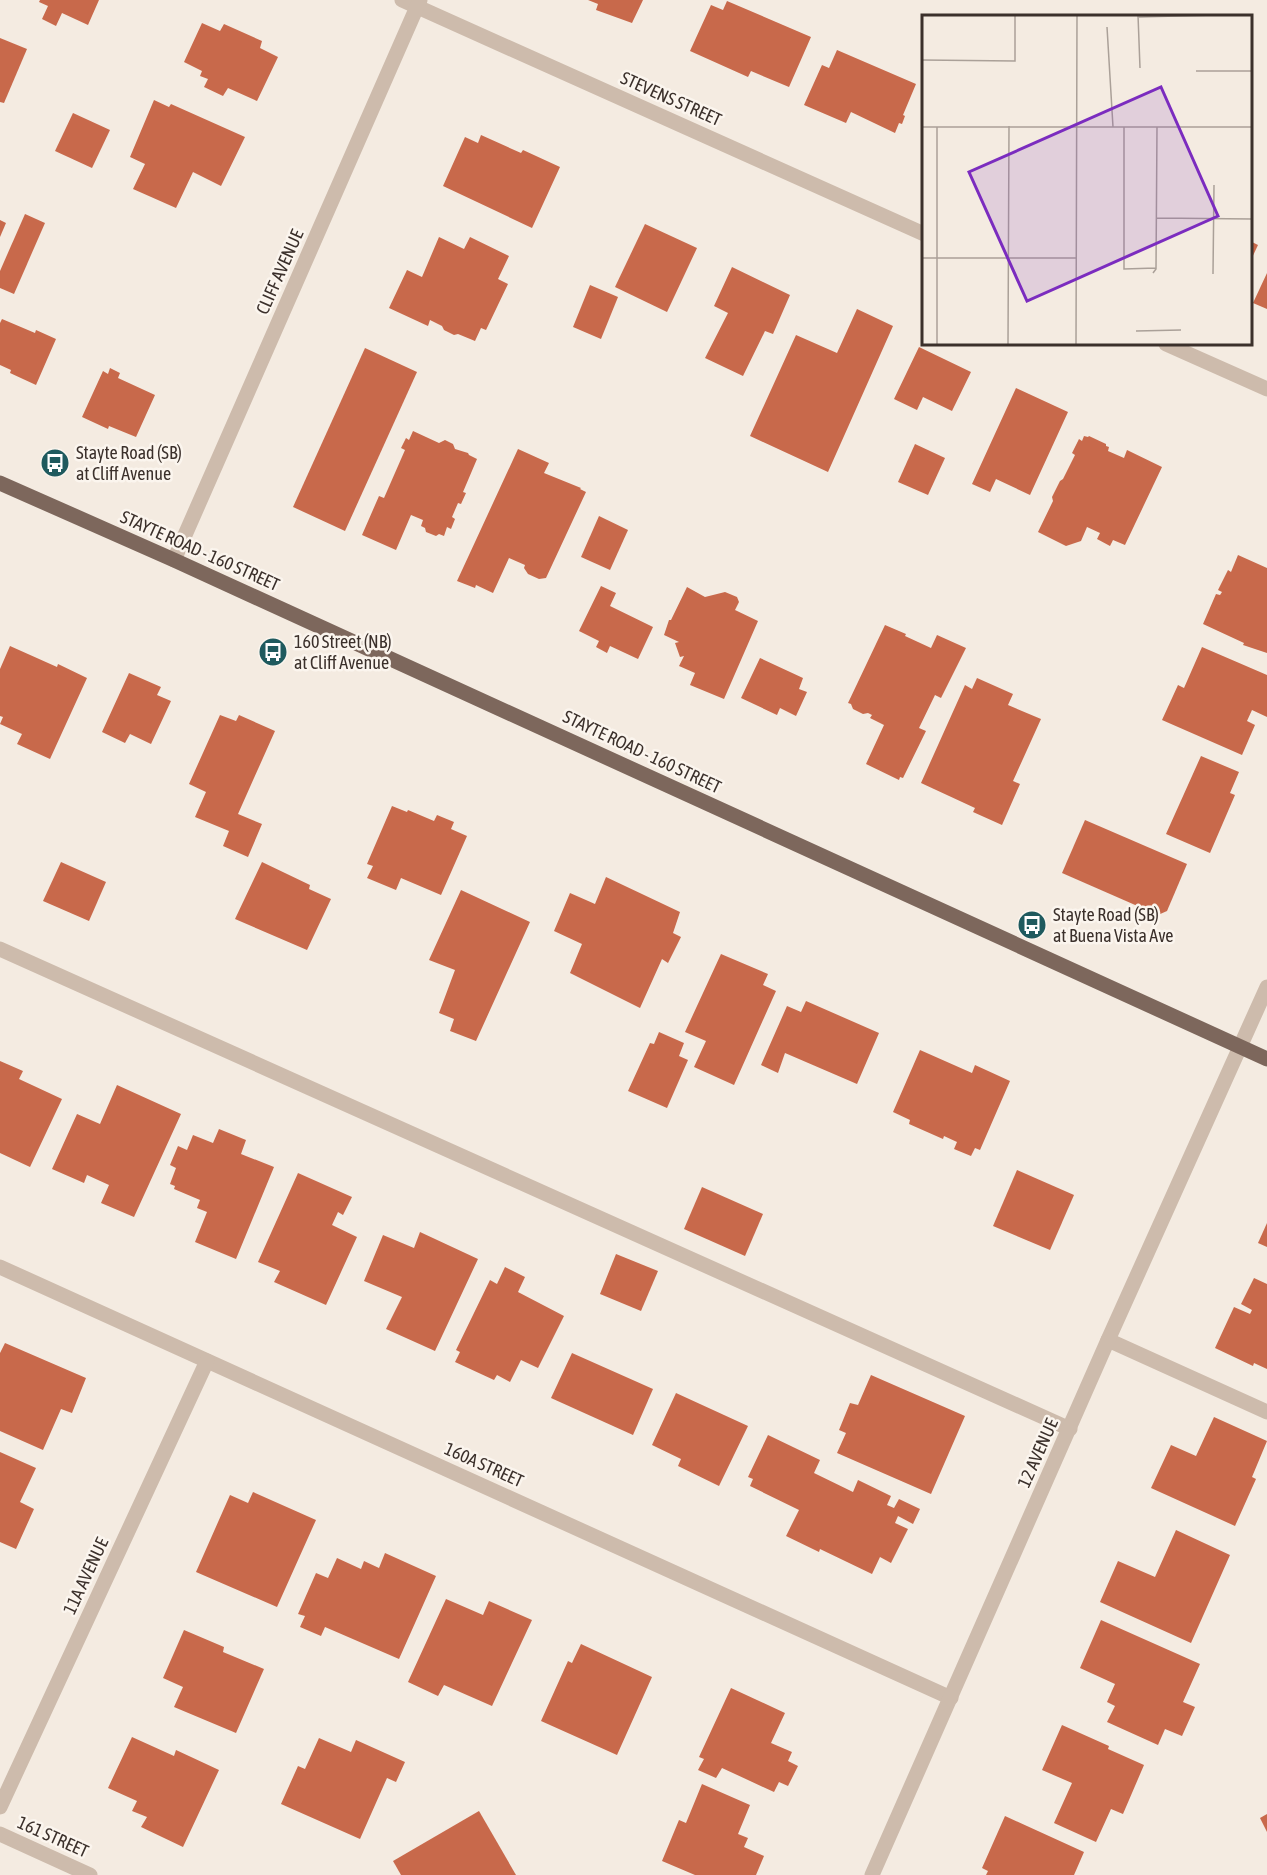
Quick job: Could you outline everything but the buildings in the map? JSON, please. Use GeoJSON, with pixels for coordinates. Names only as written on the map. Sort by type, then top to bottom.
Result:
{"type":"FeatureCollection","features":[{"type":"Feature","properties":{"kind":"main road","name":"STAYTE ROAD - 160 STREET"},"geometry":{"type":"LineString","coordinates":[[0,483],[174,560],[1267,1059]]}},
{"type":"Feature","properties":{"kind":"street","name":"STEVENS STREET"},"geometry":{"type":"LineString","coordinates":[[402,0],[418,3],[922,233]]}},
{"type":"Feature","properties":{"kind":"street","name":"CLIFF AVENUE"},"geometry":{"type":"LineString","coordinates":[[174,560],[418,3]]}},
{"type":"Feature","properties":{"kind":"street"},"geometry":{"type":"LineString","coordinates":[[1168,345],[1267,389]]}},
{"type":"Feature","properties":{"kind":"street"},"geometry":{"type":"LineString","coordinates":[[0,949],[1070,1429]]}},
{"type":"Feature","properties":{"kind":"street","name":"12 AVENUE"},"geometry":{"type":"LineString","coordinates":[[873,1875],[1108,1340],[1267,987]]}},
{"type":"Feature","properties":{"kind":"street","name":"160A STREET"},"geometry":{"type":"LineString","coordinates":[[0,1267],[951,1698]]}},
{"type":"Feature","properties":{"kind":"street"},"geometry":{"type":"LineString","coordinates":[[1108,1340],[1267,1412]]}},
{"type":"Feature","properties":{"kind":"street","name":"11A AVENUE"},"geometry":{"type":"LineString","coordinates":[[0,1807],[207,1361]]}},
{"type":"Feature","properties":{"kind":"street","name":"161 STREET"},"geometry":{"type":"LineString","coordinates":[[0,1834],[90,1875]]}},
{"type":"Feature","properties":{"kind":"place","name":"Stayte Road (SB) at Cliff Avenue"},"geometry":{"type":"Point","coordinates":[55,463]}},
{"type":"Feature","properties":{"kind":"place","name":"160 Street (NB) at Cliff Avenue"},"geometry":{"type":"Point","coordinates":[273,652]}},
{"type":"Feature","properties":{"kind":"place","name":"Stayte Road (SB) at Buena Vista Ave"},"geometry":{"type":"Point","coordinates":[1032,925]}}]}
